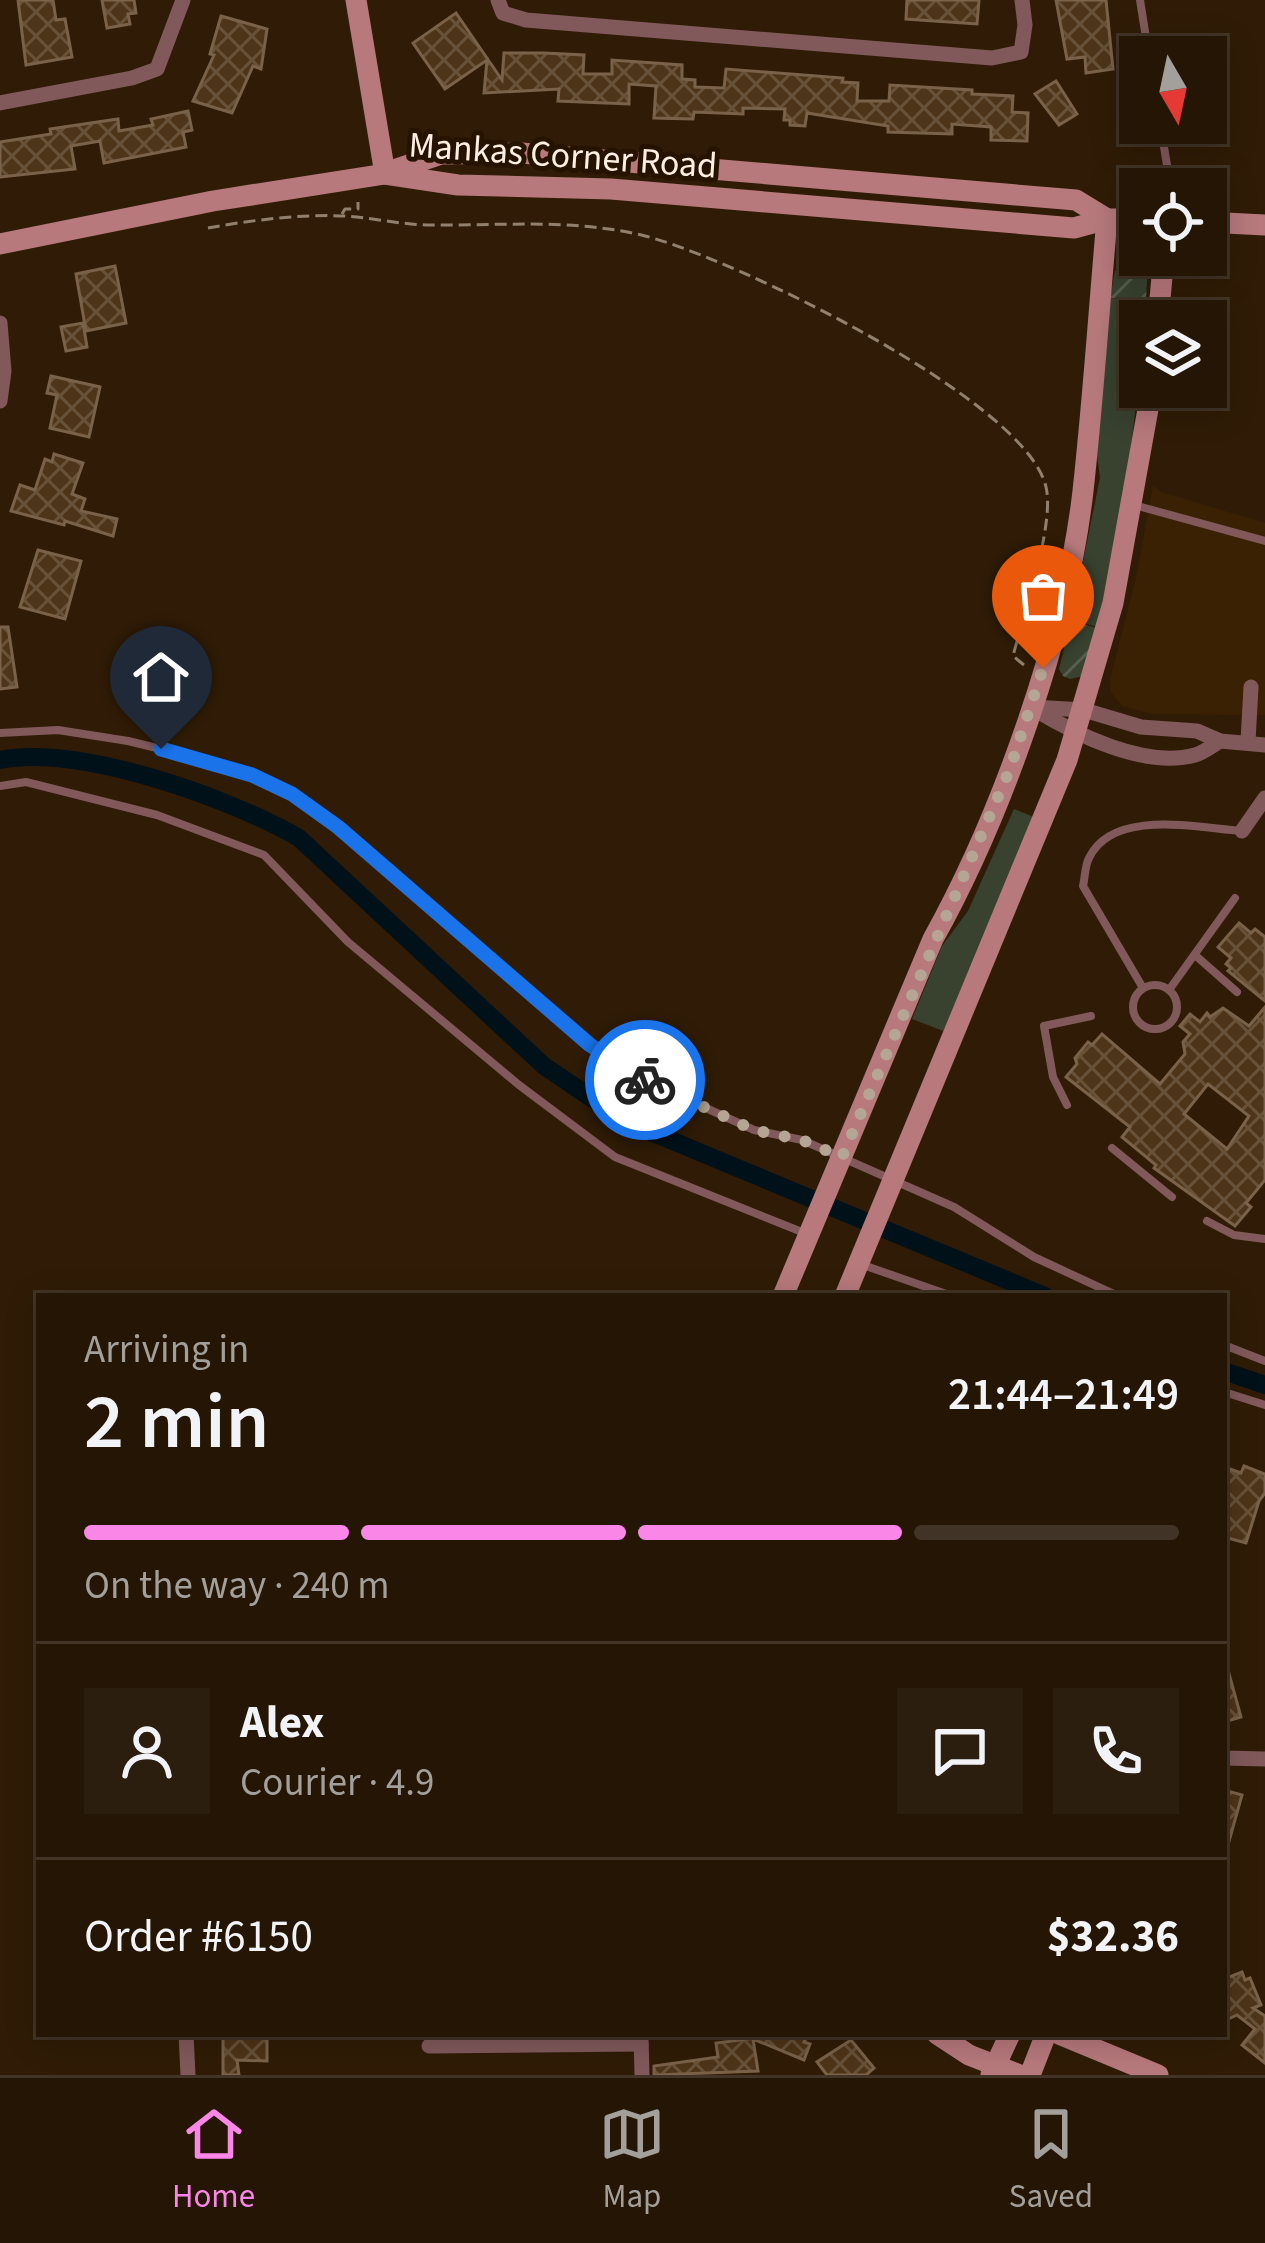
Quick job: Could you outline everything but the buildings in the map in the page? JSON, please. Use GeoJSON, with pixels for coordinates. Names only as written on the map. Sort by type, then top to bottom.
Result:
{"type":"FeatureCollection","features":[{"type":"Feature","properties":{"kind":"street"},"geometry":{"type":"LineString","coordinates":[[0,103],[157,70],[183,0]]}},
{"type":"Feature","properties":{"kind":"street"},"geometry":{"type":"LineString","coordinates":[[0,244],[213,200],[385,174],[356,0]]}},
{"type":"Feature","properties":{"kind":"street"},"geometry":{"type":"LineString","coordinates":[[497,0],[502,13],[526,20],[992,58],[1021,52],[1022,0]]}},
{"type":"Feature","properties":{"kind":"street","name":"Mankas Corner Road"},"geometry":{"type":"LineString","coordinates":[[385,174],[441,154],[571,155],[1076,200],[1106,219]]}},
{"type":"Feature","properties":{"kind":"street","name":"Mankas Corner Road"},"geometry":{"type":"LineString","coordinates":[[385,174],[458,184],[611,189],[1074,228],[1119,219]]}},
{"type":"Feature","properties":{"kind":"street"},"geometry":{"type":"LineString","coordinates":[[784,1293],[933,939],[955,901],[1032,707],[1083,492],[1106,219]]}},
{"type":"Feature","properties":{"kind":"street"},"geometry":{"type":"LineString","coordinates":[[1227,223],[1265,225]]}},
{"type":"Feature","properties":{"kind":"street"},"geometry":{"type":"LineString","coordinates":[[0,323],[4,371],[0,400]]}},
{"type":"Feature","properties":{"kind":"street"},"geometry":{"type":"LineString","coordinates":[[846,1293],[1076,735],[1113,603],[1148,408]]}},
{"type":"Feature","properties":{"kind":"street"},"geometry":{"type":"LineString","coordinates":[[1032,707],[1084,710],[1141,727],[1197,730],[1220,742],[1256,743],[1251,687]]}},
{"type":"Feature","properties":{"kind":"street"},"geometry":{"type":"LineString","coordinates":[[1032,707],[1076,735],[1134,752],[1196,755],[1220,742]]}},
{"type":"Feature","properties":{"kind":"street"},"geometry":{"type":"LineString","coordinates":[[1243,832],[1265,798]]}},
{"type":"Feature","properties":{"kind":"street"},"geometry":{"type":"LineString","coordinates":[[1243,832],[1265,828]]}},
{"type":"Feature","properties":{"kind":"street"},"geometry":{"type":"LineString","coordinates":[[1227,1758],[1265,1759]]}},
{"type":"Feature","properties":{"kind":"street"},"geometry":{"type":"LineString","coordinates":[[186,2037],[188,2075]]}},
{"type":"Feature","properties":{"kind":"street"},"geometry":{"type":"LineString","coordinates":[[942,2037],[994,2071],[1020,2075]]}},
{"type":"Feature","properties":{"kind":"street"},"geometry":{"type":"LineString","coordinates":[[994,2071],[1009,2037]]}},
{"type":"Feature","properties":{"kind":"street"},"geometry":{"type":"LineString","coordinates":[[1030,2075],[1045,2037]]}},
{"type":"Feature","properties":{"kind":"street"},"geometry":{"type":"LineString","coordinates":[[1066,2037],[1158,2075]]}},
{"type":"Feature","properties":{"kind":"street"},"geometry":{"type":"LineString","coordinates":[[429,2046],[641,2039],[641,2075]]}},
{"type":"Feature","properties":{"kind":"lane"},"geometry":{"type":"LineString","coordinates":[[1140,0],[1146,36]]}},
{"type":"Feature","properties":{"kind":"lane"},"geometry":{"type":"LineString","coordinates":[[1132,505],[1265,542]]}},
{"type":"Feature","properties":{"kind":"lane"},"geometry":{"type":"LineString","coordinates":[[0,733],[58,730],[128,741],[232,769],[292,794],[338,827],[590,1045],[646,1081],[891,1188],[954,1207],[1034,1257],[1112,1293]]}},
{"type":"Feature","properties":{"kind":"lane"},"geometry":{"type":"LineString","coordinates":[[0,786],[26,782],[157,815],[264,855],[348,942],[519,1085],[615,1157],[810,1232]]}},
{"type":"Feature","properties":{"kind":"lane"},"geometry":{"type":"LineString","coordinates":[[1143,988],[1083,886],[1089,856],[1107,838],[1126,829],[1157,826],[1243,832]]}},
{"type":"Feature","properties":{"kind":"lane"},"geometry":{"type":"LineString","coordinates":[[1169,990],[1235,898]]}},
{"type":"Feature","properties":{"kind":"lane"},"geometry":{"type":"LineString","coordinates":[[1195,956],[1237,992]]}},
{"type":"Feature","properties":{"kind":"lane"},"geometry":{"type":"LineString","coordinates":[[1156,985],[1169,990],[1177,1002],[1175,1017],[1165,1028],[1150,1029],[1133,1015],[1134,1000],[1143,988],[1156,985]]}},
{"type":"Feature","properties":{"kind":"lane"},"geometry":{"type":"LineString","coordinates":[[1067,1105],[1053,1077],[1044,1026],[1091,1016]]}},
{"type":"Feature","properties":{"kind":"lane"},"geometry":{"type":"LineString","coordinates":[[1112,1148],[1172,1198]]}},
{"type":"Feature","properties":{"kind":"lane"},"geometry":{"type":"LineString","coordinates":[[1207,1221],[1234,1235],[1265,1239]]}},
{"type":"Feature","properties":{"kind":"lane"},"geometry":{"type":"LineString","coordinates":[[862,1256],[945,1293]]}},
{"type":"Feature","properties":{"kind":"lane"},"geometry":{"type":"LineString","coordinates":[[1227,1346],[1265,1361]]}},
{"type":"Feature","properties":{"kind":"lane"},"geometry":{"type":"LineString","coordinates":[[1227,1393],[1265,1405]]}},
{"type":"Feature","properties":{"kind":"path"},"geometry":{"type":"LineString","coordinates":[[341,216],[345,209],[358,209],[358,202]]}},
{"type":"Feature","properties":{"kind":"path"},"geometry":{"type":"LineString","coordinates":[[208,228],[341,216],[422,225],[541,222],[645,236],[740,272],[859,331],[952,384],[992,416],[1028,454],[1046,482],[1048,498],[1038,561],[1013,656],[1024,665]]}},
{"type":"Feature","properties":{"kind":"shaded area"},"geometry":{"type":"Polygon","coordinates":[[[1153,486],[1265,523],[1265,715],[1152,714],[1122,706],[1111,692],[1153,486]]]}},
{"type":"Feature","properties":{"kind":"green space"},"geometry":{"type":"Polygon","coordinates":[[[1119,270],[1119,276],[1144,276],[1146,300],[1110,298],[1119,270]]]}},
{"type":"Feature","properties":{"kind":"green space"},"geometry":{"type":"Polygon","coordinates":[[[1109,298],[1128,300],[1119,300],[1119,408],[1135,408],[1098,627],[1071,620],[1100,478],[1096,448],[1109,298]]]}},
{"type":"Feature","properties":{"kind":"green space"},"geometry":{"type":"Polygon","coordinates":[[[1071,621],[1098,628],[1083,676],[1070,679],[1059,669],[1071,621]]]}},
{"type":"Feature","properties":{"kind":"green space"},"geometry":{"type":"Polygon","coordinates":[[[1014,809],[1036,818],[946,1032],[912,1019],[942,946],[968,911],[1014,809]]]}},
{"type":"Feature","properties":{"kind":"waterway"},"geometry":{"type":"LineString","coordinates":[[0,760],[33,757],[111,767],[195,792],[270,823],[299,838],[544,1066],[627,1122],[1038,1293]]}},
{"type":"Feature","properties":{"kind":"waterway"},"geometry":{"type":"LineString","coordinates":[[1227,1372],[1265,1385]]}},
{"type":"Feature","properties":{"kind":"way so far"},"geometry":{"type":"LineString","coordinates":[[645,1080],[754,1130],[802,1140],[842,1157],[1010,769],[1043,668]]}},
{"type":"Feature","properties":{"kind":"route"},"geometry":{"type":"LineString","coordinates":[[161,749],[252,775],[292,794],[338,827],[590,1045],[645,1080]]}}]}
